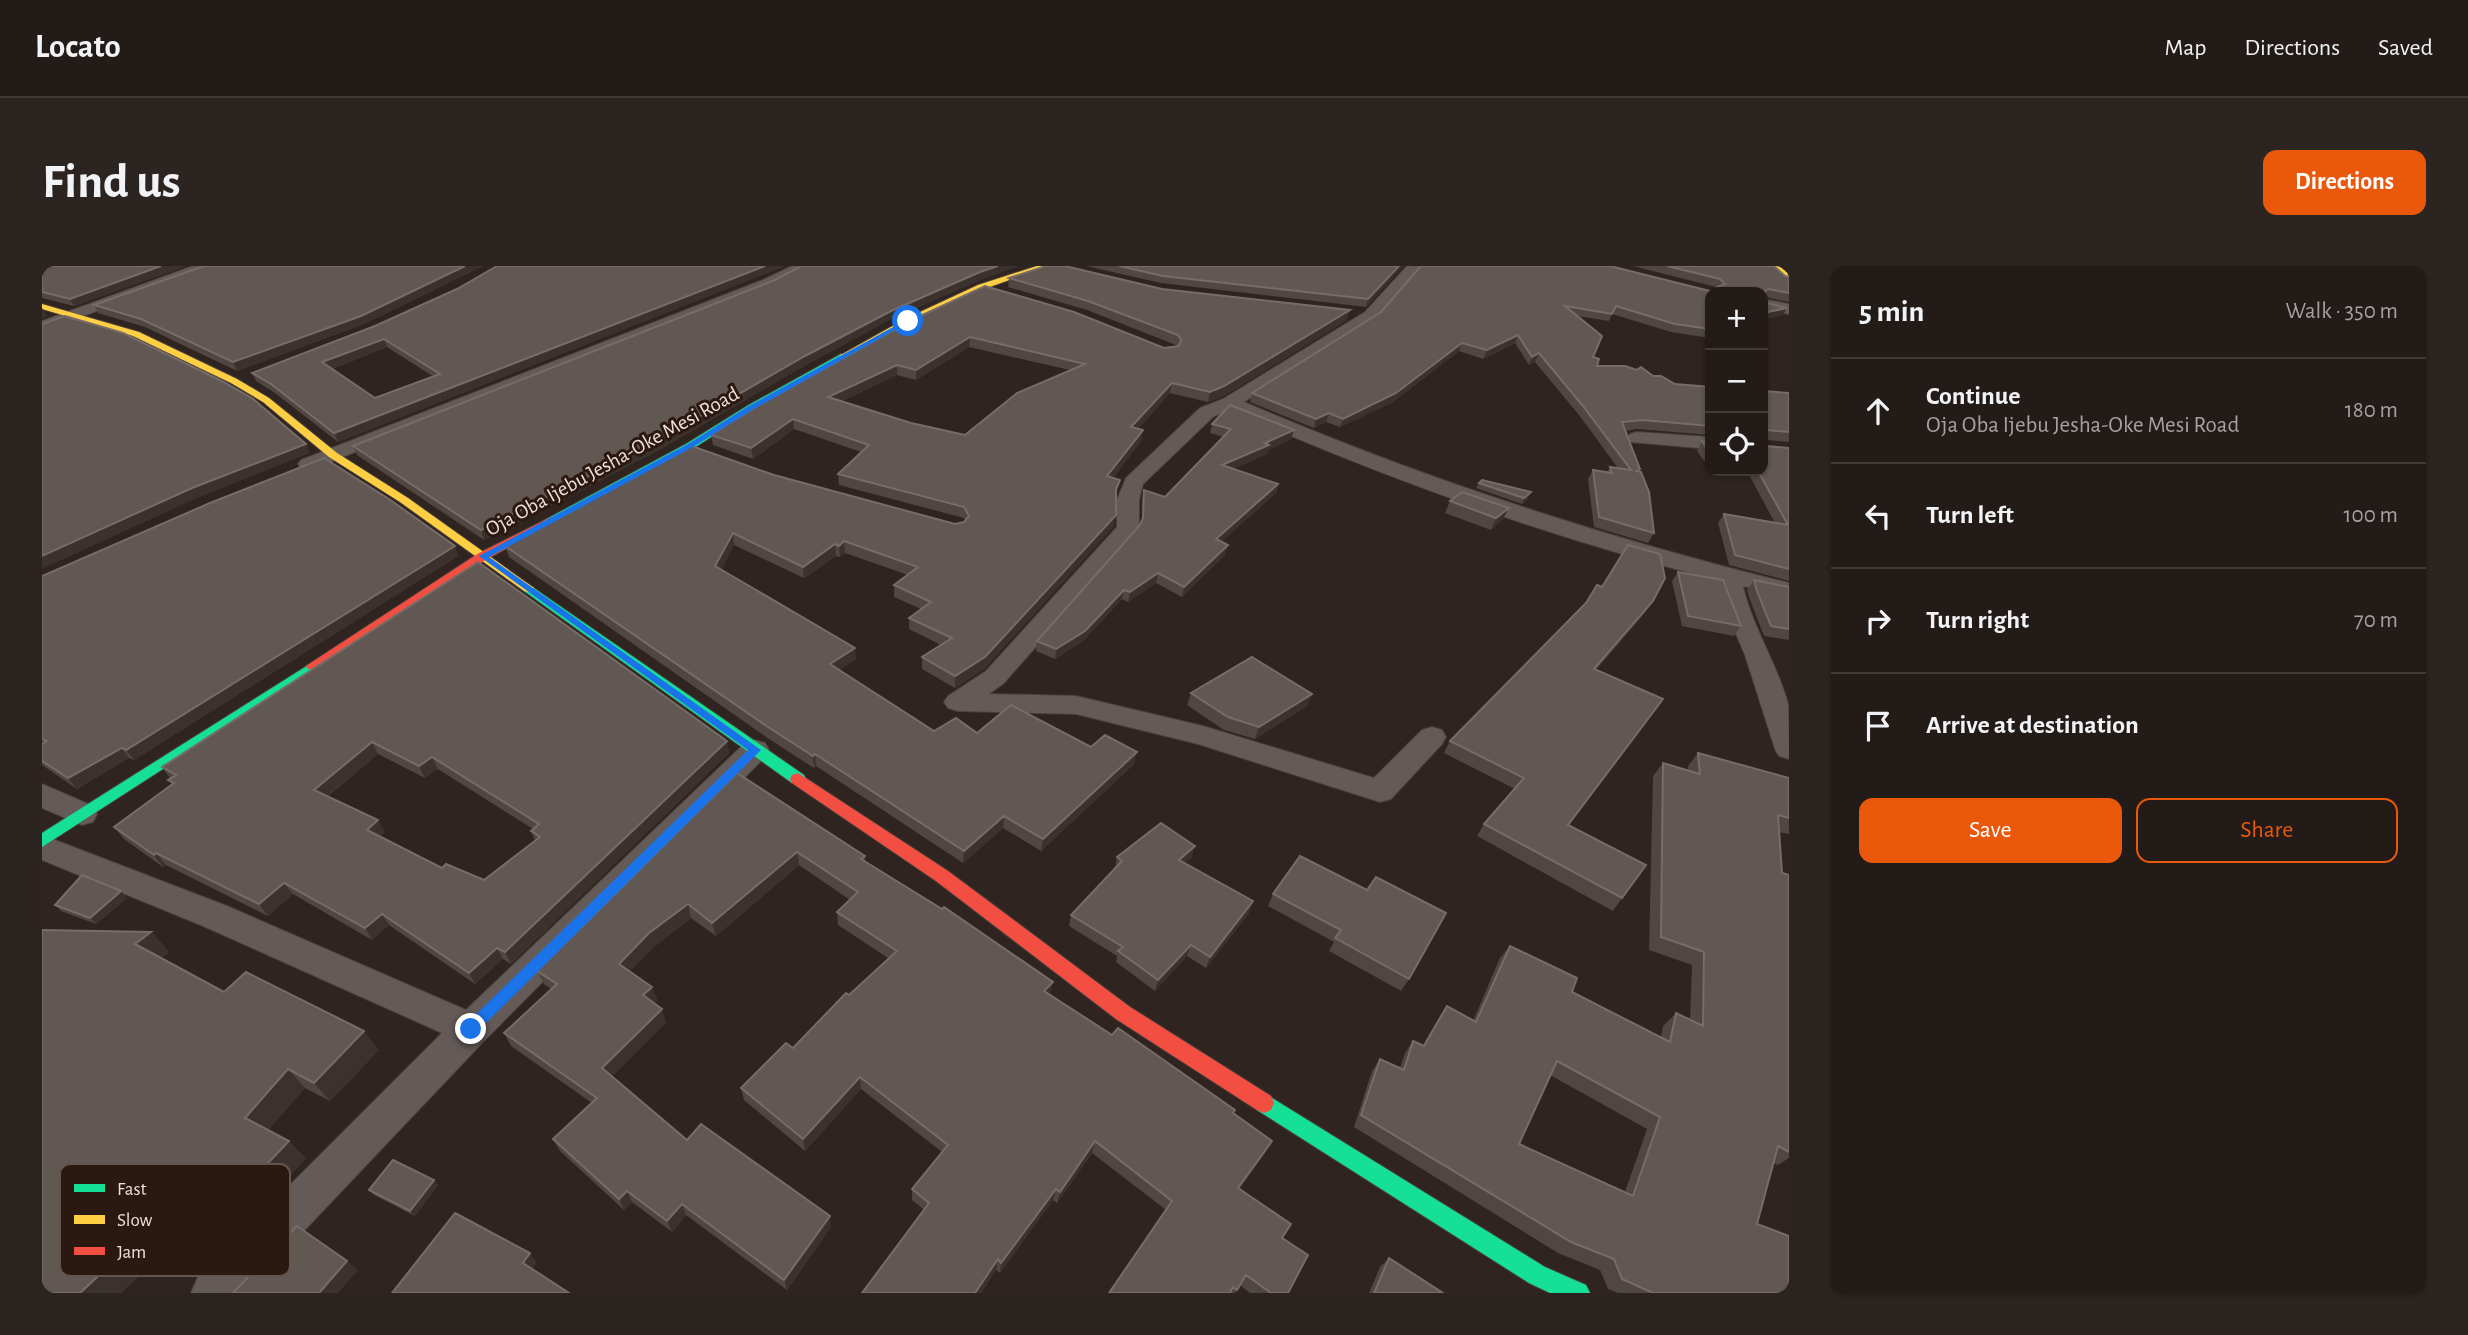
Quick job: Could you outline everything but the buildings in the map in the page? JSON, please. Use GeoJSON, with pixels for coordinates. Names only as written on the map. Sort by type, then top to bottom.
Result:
{"type":"FeatureCollection","features":[{"type":"Feature","properties":{"kind":"street"},"geometry":{"type":"LineString","coordinates":[[42,326],[207,266]]}},
{"type":"Feature","properties":{"kind":"street"},"geometry":{"type":"LineString","coordinates":[[295,470],[770,282],[803,266]]}},
{"type":"Feature","properties":{"kind":"street","name":"Oja Oba Ijebu Jesha-Oke Mesi Road"},"geometry":{"type":"LineString","coordinates":[[42,841],[483,556],[690,446],[750,408],[908,321],[981,287],[1045,266]]}},
{"type":"Feature","properties":{"kind":"street"},"geometry":{"type":"LineString","coordinates":[[1415,266],[1371,315],[1230,403],[1207,412],[1133,482],[1128,500],[1128,528],[995,677],[958,702],[1076,705],[1203,736],[1380,791],[1432,737]]}},
{"type":"Feature","properties":{"kind":"street"},"geometry":{"type":"LineString","coordinates":[[1773,266],[1789,278]]}},
{"type":"Feature","properties":{"kind":"street"},"geometry":{"type":"LineString","coordinates":[[981,287],[1004,293]]}},
{"type":"Feature","properties":{"kind":"street"},"geometry":{"type":"LineString","coordinates":[[1768,305],[1789,309]]}},
{"type":"Feature","properties":{"kind":"street"},"geometry":{"type":"LineString","coordinates":[[42,306],[136,334],[266,400],[333,455],[483,556],[755,750],[942,876],[1124,1013],[1536,1275],[1578,1293]]}},
{"type":"Feature","properties":{"kind":"street"},"geometry":{"type":"LineString","coordinates":[[1346,313],[1371,315]]}},
{"type":"Feature","properties":{"kind":"street"},"geometry":{"type":"LineString","coordinates":[[233,381],[258,372]]}},
{"type":"Feature","properties":{"kind":"street"},"geometry":{"type":"LineString","coordinates":[[1230,403],[1300,435],[1481,502],[1643,554],[1789,590]]}},
{"type":"Feature","properties":{"kind":"street"},"geometry":{"type":"LineString","coordinates":[[1637,438],[1705,443]]}},
{"type":"Feature","properties":{"kind":"street"},"geometry":{"type":"LineString","coordinates":[[690,446],[714,454]]}},
{"type":"Feature","properties":{"kind":"street"},"geometry":{"type":"LineString","coordinates":[[1729,576],[1734,601],[1758,655],[1789,746]]}},
{"type":"Feature","properties":{"kind":"street"},"geometry":{"type":"LineString","coordinates":[[290,1215],[471,1029],[755,750]]}},
{"type":"Feature","properties":{"kind":"street"},"geometry":{"type":"LineString","coordinates":[[42,795],[82,814]]}},
{"type":"Feature","properties":{"kind":"street"},"geometry":{"type":"LineString","coordinates":[[42,847],[215,916],[471,1029]]}},
{"type":"Feature","properties":{"kind":"street"},"geometry":{"type":"LineString","coordinates":[[1536,1275],[1536,1293]]}},
{"type":"Feature","properties":{"kind":"street"},"geometry":{"type":"LineString","coordinates":[[214,1293],[231,1276]]}},
{"type":"Feature","properties":{"kind":"traffic: fast"},"geometry":{"type":"LineString","coordinates":[[549,521],[690,446],[750,408],[844,356]]}},
{"type":"Feature","properties":{"kind":"traffic: fast"},"geometry":{"type":"LineString","coordinates":[[528,588],[798,779]]}},
{"type":"Feature","properties":{"kind":"traffic: fast"},"geometry":{"type":"LineString","coordinates":[[42,841],[313,666]]}},
{"type":"Feature","properties":{"kind":"traffic: fast"},"geometry":{"type":"LineString","coordinates":[[1264,1103],[1537,1275],[1578,1293]]}},
{"type":"Feature","properties":{"kind":"traffic: slow"},"geometry":{"type":"LineString","coordinates":[[844,356],[908,321],[981,287],[1045,266]]}},
{"type":"Feature","properties":{"kind":"traffic: slow"},"geometry":{"type":"LineString","coordinates":[[1774,266],[1789,278]]}},
{"type":"Feature","properties":{"kind":"traffic: slow"},"geometry":{"type":"LineString","coordinates":[[42,306],[136,334],[234,381],[266,400],[333,455],[404,500],[528,588]]}},
{"type":"Feature","properties":{"kind":"traffic: jam"},"geometry":{"type":"LineString","coordinates":[[313,666],[483,556],[549,521]]}},
{"type":"Feature","properties":{"kind":"traffic: jam"},"geometry":{"type":"LineString","coordinates":[[798,779],[942,876],[1123,1013],[1264,1103]]}},
{"type":"Feature","properties":{"kind":"route"},"geometry":{"type":"LineString","coordinates":[[471,1029],[755,750],[483,556],[690,446],[750,408],[908,321]]}}]}
